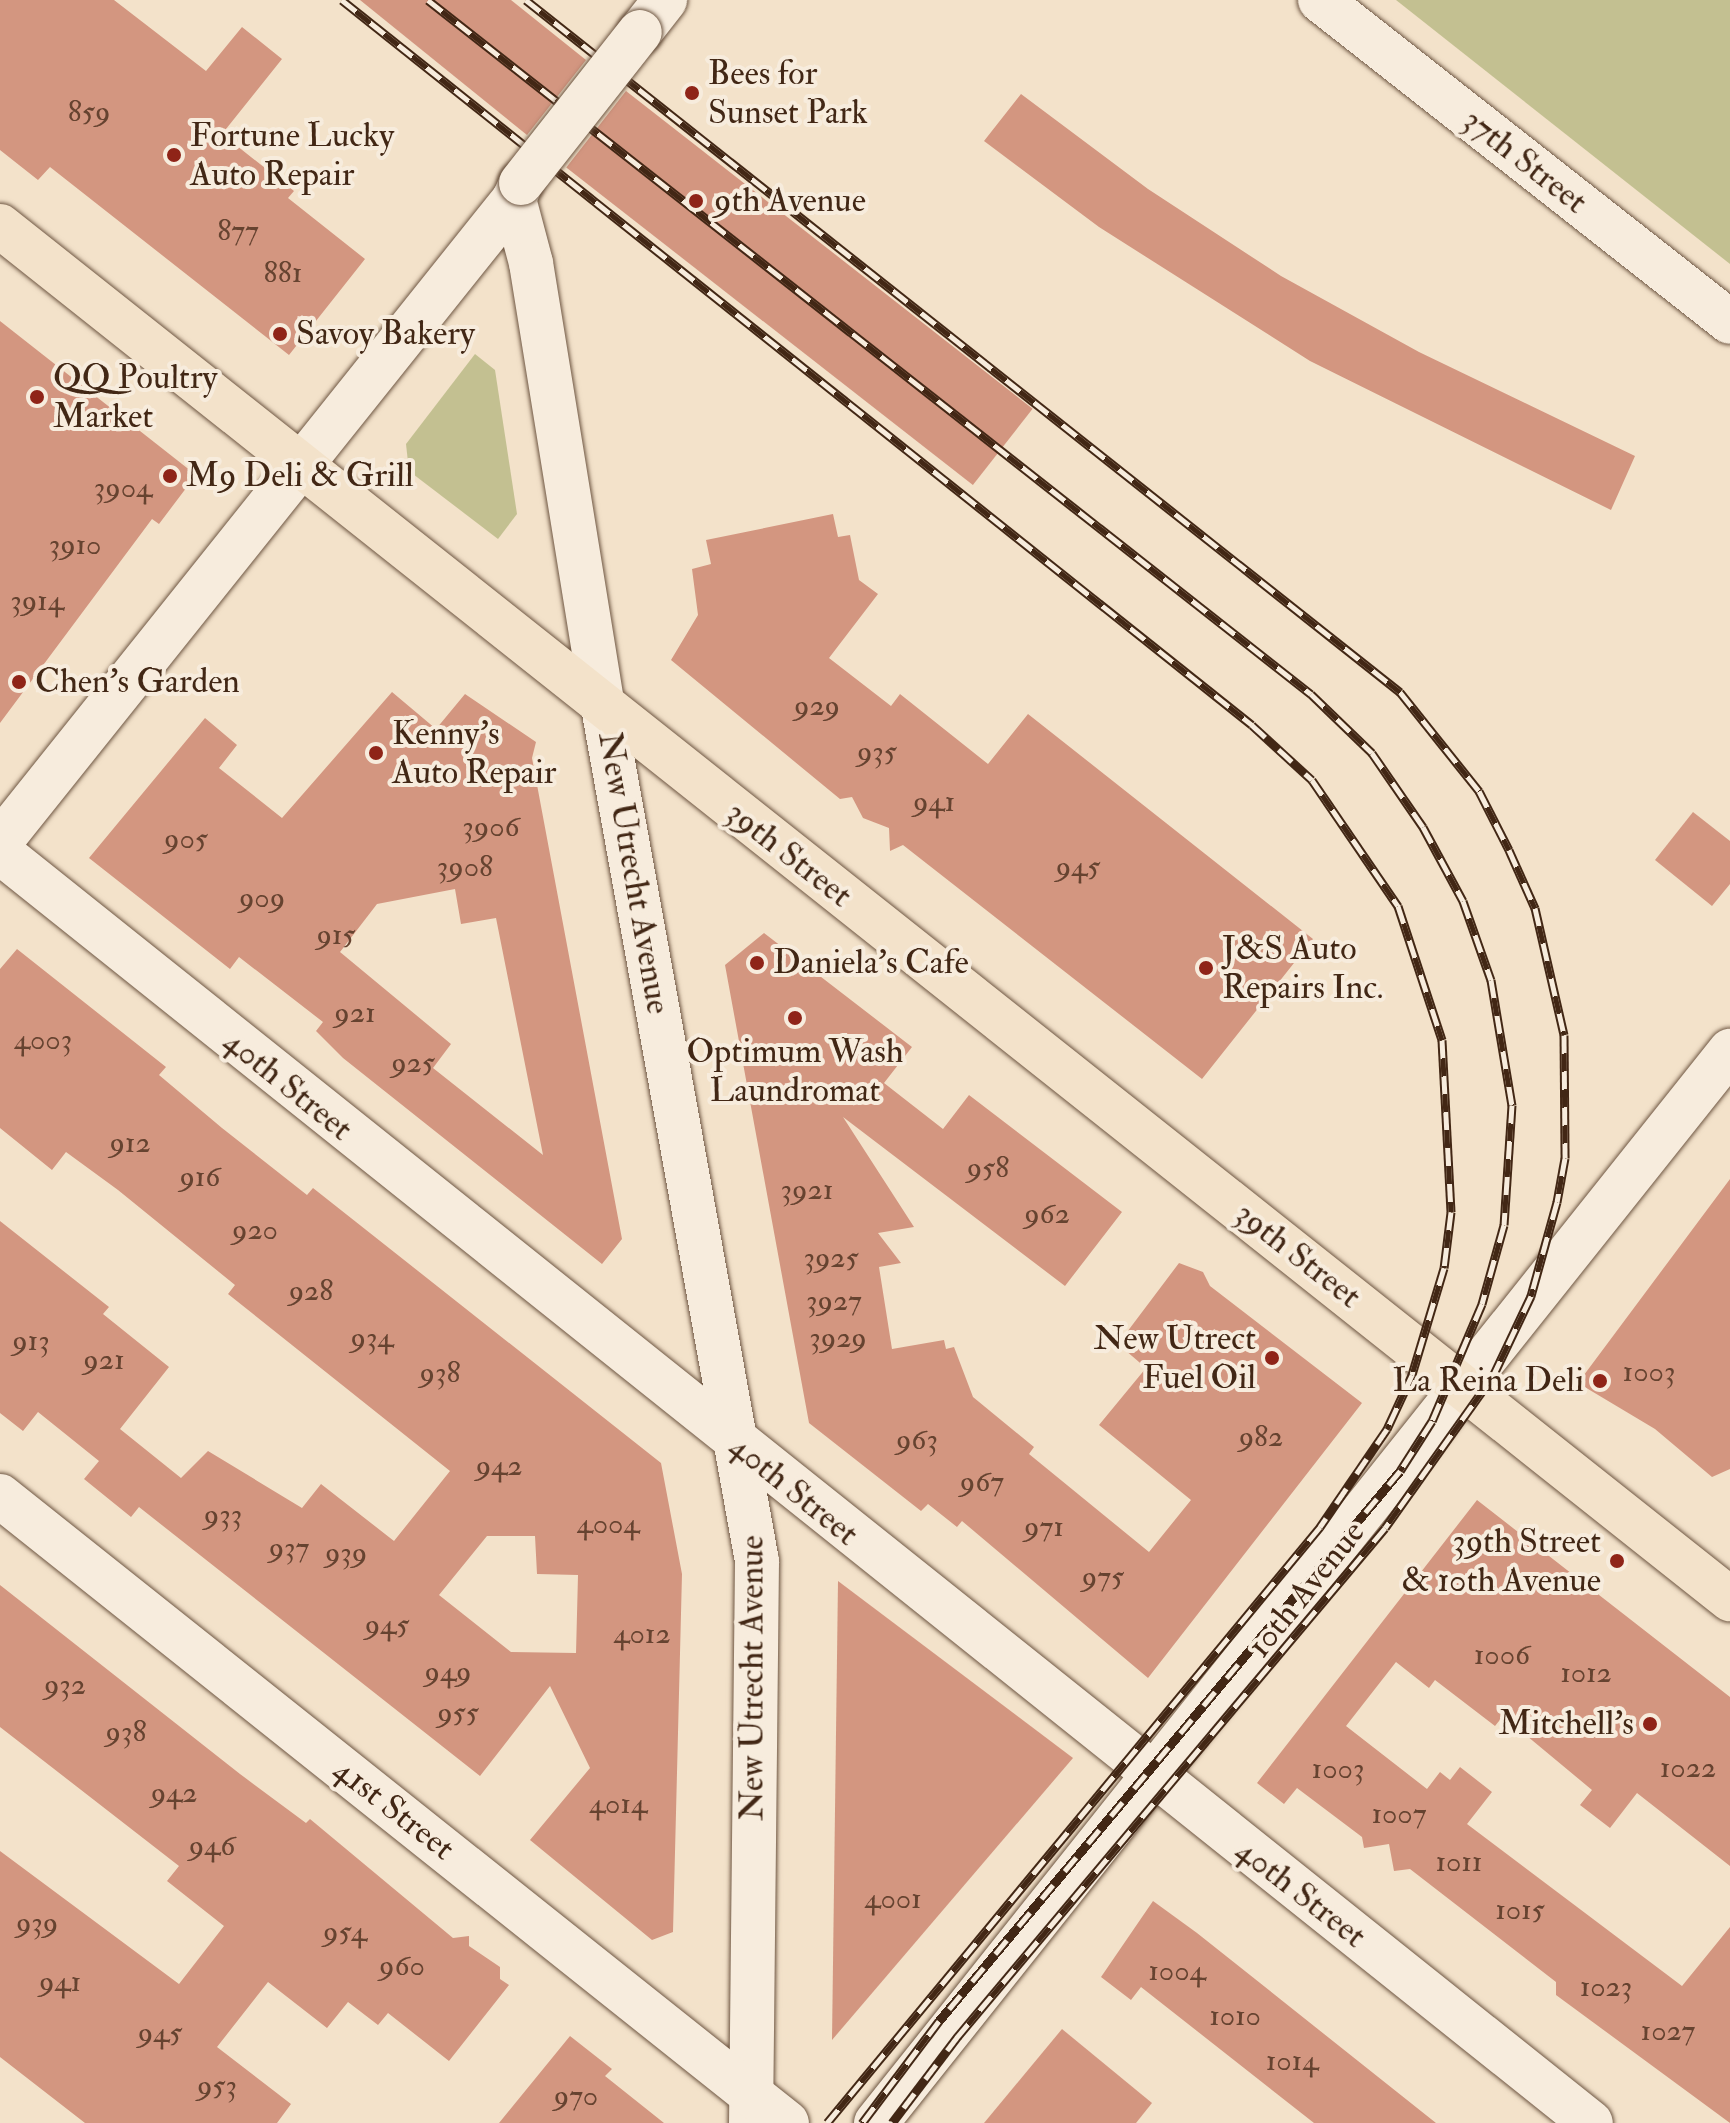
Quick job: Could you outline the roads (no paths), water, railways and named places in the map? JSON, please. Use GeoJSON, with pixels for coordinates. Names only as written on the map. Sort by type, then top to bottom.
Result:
{"type":"FeatureCollection","features":[{"type":"Feature","properties":{"kind":"main road","name":"39th Street"},"geometry":{"type":"LineString","coordinates":[[0,226],[1730,1599]]}},
{"type":"Feature","properties":{"kind":"street","name":"37th Street"},"geometry":{"type":"LineString","coordinates":[[1320,0],[1730,322]]}},
{"type":"Feature","properties":{"kind":"street"},"geometry":{"type":"LineString","coordinates":[[0,842],[302,465],[652,16]]}},
{"type":"Feature","properties":{"kind":"street","name":"New Utrecht Avenue"},"geometry":{"type":"LineString","coordinates":[[518,191],[603,707],[741,1446],[757,1561],[751,2109]]}},
{"type":"Feature","properties":{"kind":"street","name":"40th Street"},"geometry":{"type":"LineString","coordinates":[[0,852],[1591,2123]]}},
{"type":"Feature","properties":{"kind":"street","name":"10th Avenue"},"geometry":{"type":"LineString","coordinates":[[876,2123],[1467,1388],[1730,1051]]}},
{"type":"Feature","properties":{"kind":"street","name":"41st Street"},"geometry":{"type":"LineString","coordinates":[[0,1496],[751,2109],[787,2123]]}},
{"type":"Feature","properties":{"kind":"railway"},"geometry":{"type":"LineString","coordinates":[[342,0],[1252,725],[1312,780],[1398,906],[1442,1040],[1451,1212],[1444,1268],[1412,1375],[1387,1429],[1320,1527],[827,2123]]}},
{"type":"Feature","properties":{"kind":"railway"},"geometry":{"type":"LineString","coordinates":[[428,0],[1311,694],[1372,753],[1423,827],[1463,901],[1491,980],[1512,1105],[1504,1225],[1482,1304],[1432,1421],[1400,1471],[939,2021],[862,2123]]}},
{"type":"Feature","properties":{"kind":"railway"},"geometry":{"type":"LineString","coordinates":[[526,0],[1400,692],[1479,791],[1509,850],[1535,908],[1564,1035],[1565,1158],[1557,1202],[1531,1296],[1493,1376],[1385,1528],[958,2036],[892,2123]]}},
{"type":"Feature","properties":{"kind":"place","name":"Bees for Sunset Park"},"geometry":{"type":"Point","coordinates":[692,93]}},
{"type":"Feature","properties":{"kind":"place","name":"Fortune Lucky Auto Repair"},"geometry":{"type":"Point","coordinates":[174,155]}},
{"type":"Feature","properties":{"kind":"place","name":"9th Avenue"},"geometry":{"type":"Point","coordinates":[696,201]}},
{"type":"Feature","properties":{"kind":"place","name":"Savoy Bakery"},"geometry":{"type":"Point","coordinates":[280,334]}},
{"type":"Feature","properties":{"kind":"place","name":"QQ Poultry Market"},"geometry":{"type":"Point","coordinates":[37,397]}},
{"type":"Feature","properties":{"kind":"place","name":"M9 Deli & Grill"},"geometry":{"type":"Point","coordinates":[170,476]}},
{"type":"Feature","properties":{"kind":"place","name":"Chen's Garden"},"geometry":{"type":"Point","coordinates":[19,682]}},
{"type":"Feature","properties":{"kind":"place","name":"Kenny's Auto Repair"},"geometry":{"type":"Point","coordinates":[376,753]}},
{"type":"Feature","properties":{"kind":"place","name":"Daniela's Cafe"},"geometry":{"type":"Point","coordinates":[757,963]}},
{"type":"Feature","properties":{"kind":"place","name":"J&S Auto Repairs Inc."},"geometry":{"type":"Point","coordinates":[1206,968]}},
{"type":"Feature","properties":{"kind":"place","name":"Optimum Wash Laundromat"},"geometry":{"type":"Point","coordinates":[795,1018]}},
{"type":"Feature","properties":{"kind":"place","name":"New Utrect Fuel Oil"},"geometry":{"type":"Point","coordinates":[1272,1358]}},
{"type":"Feature","properties":{"kind":"place","name":"La Reina Deli"},"geometry":{"type":"Point","coordinates":[1600,1381]}},
{"type":"Feature","properties":{"kind":"place","name":"39th Street & 10th Avenue"},"geometry":{"type":"Point","coordinates":[1617,1561]}},
{"type":"Feature","properties":{"kind":"place","name":"Mitchell's"},"geometry":{"type":"Point","coordinates":[1650,1724]}}]}
